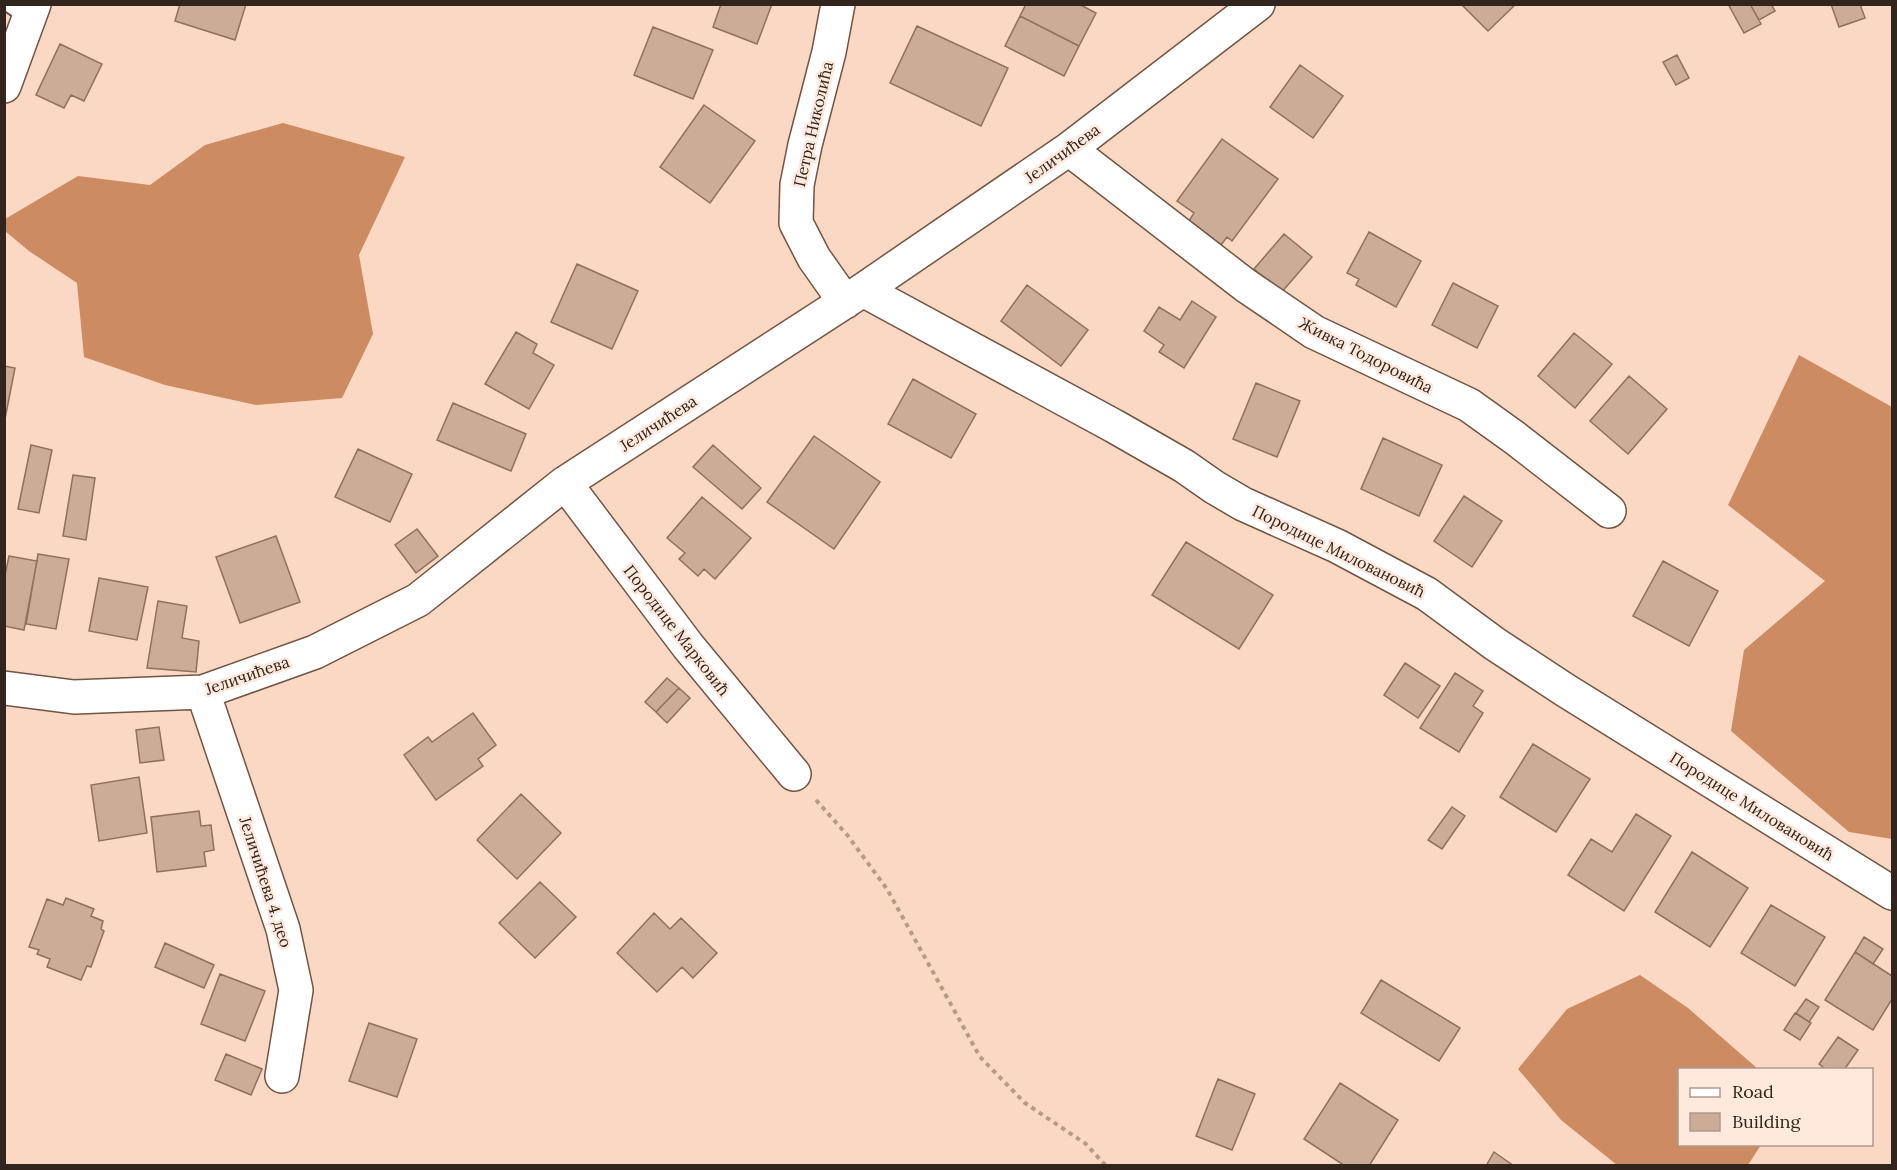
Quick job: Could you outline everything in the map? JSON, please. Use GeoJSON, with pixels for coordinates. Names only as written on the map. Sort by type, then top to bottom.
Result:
{"type":"FeatureCollection","features":[{"type":"Feature","properties":{"kind":"street","name":"Петра Николића"},"geometry":{"type":"LineString","coordinates":[[838,4],[829,52],[797,185],[796,223],[814,258],[854,296]]}},
{"type":"Feature","properties":{"kind":"street","name":"Јеличићева"},"geometry":{"type":"LineString","coordinates":[[4,688],[74,697],[203,692],[315,652],[418,600],[565,483],[854,296],[1069,149],[1258,4]]}},
{"type":"Feature","properties":{"kind":"street"},"geometry":{"type":"LineString","coordinates":[[4,86],[25,9]]}},
{"type":"Feature","properties":{"kind":"street","name":"Живка Тодоровића"},"geometry":{"type":"LineString","coordinates":[[1069,149],[1245,285],[1314,332],[1469,405],[1609,511]]}},
{"type":"Feature","properties":{"kind":"street","name":"Породице Миловановић"},"geometry":{"type":"LineString","coordinates":[[854,296],[1114,426],[1184,466],[1243,504],[1337,546],[1427,594],[1565,690],[1893,893]]}},
{"type":"Feature","properties":{"kind":"street","name":"Породице Марковић"},"geometry":{"type":"LineString","coordinates":[[565,483],[688,646],[794,774]]}},
{"type":"Feature","properties":{"kind":"street","name":"Јеличићева 4. део"},"geometry":{"type":"LineString","coordinates":[[203,692],[283,929],[296,990],[282,1076]]}},
{"type":"Feature","properties":{"kind":"path"},"geometry":{"type":"LineString","coordinates":[[794,774],[848,836],[887,889],[980,1057],[1025,1103],[1086,1144],[1106,1166]]}},
{"type":"Feature","properties":{"kind":"shaded area"},"geometry":{"type":"Polygon","coordinates":[[[283,123],[405,157],[359,255],[373,334],[342,398],[256,405],[165,385],[84,357],[77,283],[29,251],[5,231],[5,219],[78,176],[150,185],[205,145],[283,123]]]}},
{"type":"Feature","properties":{"kind":"shaded area"},"geometry":{"type":"Polygon","coordinates":[[[1799,355],[1892,407],[1892,839],[1849,832],[1731,731],[1744,650],[1825,581],[1728,505],[1799,355]]]}},
{"type":"Feature","properties":{"kind":"shaded area"},"geometry":{"type":"Polygon","coordinates":[[[1640,975],[1688,1008],[1757,1068],[1678,1068],[1678,1146],[1760,1146],[1748,1165],[1617,1165],[1561,1120],[1518,1069],[1567,1009],[1640,975]]]}},
{"type":"Feature","properties":{"kind":"building"},"geometry":{"type":"Polygon","coordinates":[[[180,4],[246,4],[235,40],[175,21],[180,4]]]}},
{"type":"Feature","properties":{"kind":"building"},"geometry":{"type":"Polygon","coordinates":[[[721,4],[772,4],[757,44],[713,27],[721,4]]]}},
{"type":"Feature","properties":{"kind":"building"},"geometry":{"type":"Polygon","coordinates":[[[1026,4],[1079,4],[1096,13],[1079,46],[1020,16],[1026,4]]]}},
{"type":"Feature","properties":{"kind":"building"},"geometry":{"type":"Polygon","coordinates":[[[1461,4],[1516,4],[1488,31],[1461,4]]]}},
{"type":"Feature","properties":{"kind":"building"},"geometry":{"type":"Polygon","coordinates":[[[1728,4],[1750,4],[1761,24],[1744,33],[1728,4]]]}},
{"type":"Feature","properties":{"kind":"building"},"geometry":{"type":"Polygon","coordinates":[[[1750,4],[1771,4],[1775,11],[1759,20],[1750,4]]]}},
{"type":"Feature","properties":{"kind":"building"},"geometry":{"type":"Polygon","coordinates":[[[1831,4],[1860,4],[1865,18],[1839,27],[1831,4]]]}},
{"type":"Feature","properties":{"kind":"building"},"geometry":{"type":"Polygon","coordinates":[[[1020,16],[1079,46],[1064,76],[1005,46],[1020,16]]]}},
{"type":"Feature","properties":{"kind":"building"},"geometry":{"type":"Polygon","coordinates":[[[917,26],[1008,68],[981,126],[890,83],[917,26]]]}},
{"type":"Feature","properties":{"kind":"building"},"geometry":{"type":"Polygon","coordinates":[[[653,27],[713,50],[693,99],[634,75],[653,27]]]}},
{"type":"Feature","properties":{"kind":"building"},"geometry":{"type":"Polygon","coordinates":[[[60,44],[102,64],[84,101],[71,95],[64,108],[36,95],[60,44]]]}},
{"type":"Feature","properties":{"kind":"building"},"geometry":{"type":"Polygon","coordinates":[[[1677,55],[1689,78],[1676,85],[1663,62],[1677,55]]]}},
{"type":"Feature","properties":{"kind":"building"},"geometry":{"type":"Polygon","coordinates":[[[1300,65],[1343,96],[1313,138],[1270,107],[1300,65]]]}},
{"type":"Feature","properties":{"kind":"building"},"geometry":{"type":"Polygon","coordinates":[[[704,105],[755,141],[710,203],[660,167],[704,105]]]}},
{"type":"Feature","properties":{"kind":"building"},"geometry":{"type":"Polygon","coordinates":[[[1222,139],[1278,179],[1232,241],[1227,237],[1221,245],[1189,221],[1194,213],[1177,201],[1222,139]]]}},
{"type":"Feature","properties":{"kind":"building"},"geometry":{"type":"Polygon","coordinates":[[[1369,232],[1421,261],[1396,307],[1356,285],[1359,279],[1347,273],[1369,232]]]}},
{"type":"Feature","properties":{"kind":"building"},"geometry":{"type":"Polygon","coordinates":[[[1284,234],[1312,257],[1281,293],[1254,269],[1284,234]]]}},
{"type":"Feature","properties":{"kind":"building"},"geometry":{"type":"Polygon","coordinates":[[[577,264],[638,291],[612,349],[551,322],[577,264]]]}},
{"type":"Feature","properties":{"kind":"building"},"geometry":{"type":"Polygon","coordinates":[[[1453,283],[1498,306],[1477,348],[1432,325],[1453,283]]]}},
{"type":"Feature","properties":{"kind":"building"},"geometry":{"type":"Polygon","coordinates":[[[1027,285],[1088,330],[1061,366],[1001,321],[1027,285]]]}},
{"type":"Feature","properties":{"kind":"building"},"geometry":{"type":"Polygon","coordinates":[[[1192,301],[1216,317],[1184,368],[1159,352],[1164,345],[1144,331],[1159,307],[1180,320],[1192,301]]]}},
{"type":"Feature","properties":{"kind":"building"},"geometry":{"type":"Polygon","coordinates":[[[516,332],[537,344],[533,353],[554,365],[529,409],[485,384],[516,332]]]}},
{"type":"Feature","properties":{"kind":"building"},"geometry":{"type":"Polygon","coordinates":[[[1574,333],[1612,364],[1575,408],[1538,376],[1574,333]]]}},
{"type":"Feature","properties":{"kind":"building"},"geometry":{"type":"Polygon","coordinates":[[[4,366],[15,368],[4,424],[4,366]]]}},
{"type":"Feature","properties":{"kind":"building"},"geometry":{"type":"Polygon","coordinates":[[[1629,376],[1667,409],[1628,454],[1590,421],[1629,376]]]}},
{"type":"Feature","properties":{"kind":"building"},"geometry":{"type":"Polygon","coordinates":[[[913,379],[976,414],[951,458],[888,424],[913,379]]]}},
{"type":"Feature","properties":{"kind":"building"},"geometry":{"type":"Polygon","coordinates":[[[1256,383],[1300,401],[1277,457],[1233,439],[1256,383]]]}},
{"type":"Feature","properties":{"kind":"building"},"geometry":{"type":"Polygon","coordinates":[[[453,403],[526,434],[511,471],[437,440],[453,403]]]}},
{"type":"Feature","properties":{"kind":"building"},"geometry":{"type":"Polygon","coordinates":[[[814,436],[880,482],[834,549],[767,502],[814,436]]]}},
{"type":"Feature","properties":{"kind":"building"},"geometry":{"type":"Polygon","coordinates":[[[1383,438],[1442,465],[1419,516],[1361,489],[1383,438]]]}},
{"type":"Feature","properties":{"kind":"building"},"geometry":{"type":"Polygon","coordinates":[[[31,445],[52,450],[39,513],[18,509],[31,445]]]}},
{"type":"Feature","properties":{"kind":"building"},"geometry":{"type":"Polygon","coordinates":[[[713,445],[761,488],[742,509],[693,467],[713,445]]]}},
{"type":"Feature","properties":{"kind":"building"},"geometry":{"type":"Polygon","coordinates":[[[358,449],[412,474],[390,522],[335,497],[358,449]]]}},
{"type":"Feature","properties":{"kind":"building"},"geometry":{"type":"Polygon","coordinates":[[[73,475],[95,478],[86,540],[63,536],[73,475]]]}},
{"type":"Feature","properties":{"kind":"building"},"geometry":{"type":"Polygon","coordinates":[[[1464,496],[1502,521],[1472,567],[1434,541],[1464,496]]]}},
{"type":"Feature","properties":{"kind":"building"},"geometry":{"type":"Polygon","coordinates":[[[702,497],[751,538],[715,579],[704,569],[698,576],[679,559],[685,553],[667,538],[702,497]]]}},
{"type":"Feature","properties":{"kind":"building"},"geometry":{"type":"Polygon","coordinates":[[[417,529],[438,556],[416,573],[395,545],[417,529]]]}},
{"type":"Feature","properties":{"kind":"building"},"geometry":{"type":"Polygon","coordinates":[[[276,536],[300,602],[240,623],[216,557],[276,536]]]}},
{"type":"Feature","properties":{"kind":"building"},"geometry":{"type":"Polygon","coordinates":[[[1186,542],[1273,595],[1239,649],[1152,595],[1186,542]]]}},
{"type":"Feature","properties":{"kind":"building"},"geometry":{"type":"Polygon","coordinates":[[[38,554],[69,559],[56,629],[26,624],[38,554]]]}},
{"type":"Feature","properties":{"kind":"building"},"geometry":{"type":"Polygon","coordinates":[[[9,556],[37,561],[24,630],[4,626],[4,580],[9,556]]]}},
{"type":"Feature","properties":{"kind":"building"},"geometry":{"type":"Polygon","coordinates":[[[1663,561],[1718,591],[1689,646],[1633,616],[1663,561]]]}},
{"type":"Feature","properties":{"kind":"building"},"geometry":{"type":"Polygon","coordinates":[[[99,578],[148,587],[137,640],[89,631],[99,578]]]}},
{"type":"Feature","properties":{"kind":"building"},"geometry":{"type":"Polygon","coordinates":[[[158,601],[187,606],[182,638],[199,641],[196,672],[147,668],[158,601]]]}},
{"type":"Feature","properties":{"kind":"building"},"geometry":{"type":"Polygon","coordinates":[[[1405,663],[1440,686],[1418,718],[1384,695],[1405,663]]]}},
{"type":"Feature","properties":{"kind":"building"},"geometry":{"type":"Polygon","coordinates":[[[1455,673],[1483,691],[1473,706],[1483,713],[1459,752],[1420,728],[1455,673]]]}},
{"type":"Feature","properties":{"kind":"building"},"geometry":{"type":"Polygon","coordinates":[[[667,678],[679,688],[656,712],[645,702],[667,678]]]}},
{"type":"Feature","properties":{"kind":"building"},"geometry":{"type":"Polygon","coordinates":[[[679,688],[690,698],[667,723],[656,712],[679,688]]]}},
{"type":"Feature","properties":{"kind":"building"},"geometry":{"type":"Polygon","coordinates":[[[473,713],[496,745],[478,759],[483,766],[436,800],[404,755],[428,737],[432,742],[473,713]]]}},
{"type":"Feature","properties":{"kind":"building"},"geometry":{"type":"Polygon","coordinates":[[[159,727],[164,760],[140,763],[136,730],[159,727]]]}},
{"type":"Feature","properties":{"kind":"building"},"geometry":{"type":"Polygon","coordinates":[[[1533,744],[1590,779],[1556,832],[1500,797],[1533,744]]]}},
{"type":"Feature","properties":{"kind":"building"},"geometry":{"type":"Polygon","coordinates":[[[139,777],[147,833],[99,841],[91,785],[139,777]]]}},
{"type":"Feature","properties":{"kind":"building"},"geometry":{"type":"Polygon","coordinates":[[[521,794],[561,833],[517,879],[477,840],[521,794]]]}},
{"type":"Feature","properties":{"kind":"building"},"geometry":{"type":"Polygon","coordinates":[[[1452,807],[1465,816],[1442,849],[1428,840],[1452,807]]]}},
{"type":"Feature","properties":{"kind":"building"},"geometry":{"type":"Polygon","coordinates":[[[199,811],[201,826],[211,825],[214,850],[204,852],[206,866],[157,872],[151,817],[199,811]]]}},
{"type":"Feature","properties":{"kind":"building"},"geometry":{"type":"Polygon","coordinates":[[[1636,814],[1671,836],[1624,911],[1568,875],[1591,839],[1612,852],[1636,814]]]}},
{"type":"Feature","properties":{"kind":"building"},"geometry":{"type":"Polygon","coordinates":[[[1692,852],[1748,888],[1710,947],[1655,912],[1692,852]]]}},
{"type":"Feature","properties":{"kind":"building"},"geometry":{"type":"Polygon","coordinates":[[[540,882],[576,917],[535,958],[499,923],[540,882]]]}},
{"type":"Feature","properties":{"kind":"building"},"geometry":{"type":"Polygon","coordinates":[[[66,898],[94,909],[91,916],[103,921],[101,929],[104,931],[91,967],[87,966],[81,980],[47,967],[50,959],[37,954],[39,950],[29,947],[47,899],[63,905],[66,898]]]}},
{"type":"Feature","properties":{"kind":"building"},"geometry":{"type":"Polygon","coordinates":[[[1771,905],[1825,937],[1795,986],[1741,953],[1771,905]]]}},
{"type":"Feature","properties":{"kind":"building"},"geometry":{"type":"Polygon","coordinates":[[[654,913],[670,929],[681,918],[717,953],[693,978],[682,967],[657,992],[617,953],[654,913]]]}},
{"type":"Feature","properties":{"kind":"building"},"geometry":{"type":"Polygon","coordinates":[[[1864,937],[1883,949],[1873,964],[1855,952],[1864,937]]]}},
{"type":"Feature","properties":{"kind":"building"},"geometry":{"type":"Polygon","coordinates":[[[165,943],[214,965],[204,988],[155,967],[165,943]]]}},
{"type":"Feature","properties":{"kind":"building"},"geometry":{"type":"Polygon","coordinates":[[[1855,952],[1892,976],[1892,999],[1873,1030],[1825,1000],[1855,952]]]}},
{"type":"Feature","properties":{"kind":"building"},"geometry":{"type":"Polygon","coordinates":[[[220,974],[265,991],[245,1041],[201,1024],[220,974]]]}},
{"type":"Feature","properties":{"kind":"building"},"geometry":{"type":"Polygon","coordinates":[[[1381,980],[1460,1028],[1439,1061],[1361,1013],[1381,980]]]}},
{"type":"Feature","properties":{"kind":"building"},"geometry":{"type":"Polygon","coordinates":[[[1806,999],[1819,1007],[1809,1022],[1796,1013],[1806,999]]]}},
{"type":"Feature","properties":{"kind":"building"},"geometry":{"type":"Polygon","coordinates":[[[1795,1013],[1811,1023],[1800,1040],[1784,1030],[1795,1013]]]}},
{"type":"Feature","properties":{"kind":"building"},"geometry":{"type":"Polygon","coordinates":[[[369,1023],[417,1039],[397,1097],[349,1081],[369,1023]]]}},
{"type":"Feature","properties":{"kind":"building"},"geometry":{"type":"Polygon","coordinates":[[[1838,1037],[1858,1050],[1845,1068],[1824,1068],[1819,1064],[1838,1037]]]}},
{"type":"Feature","properties":{"kind":"building"},"geometry":{"type":"Polygon","coordinates":[[[226,1054],[262,1069],[251,1095],[215,1080],[226,1054]]]}},
{"type":"Feature","properties":{"kind":"building"},"geometry":{"type":"Polygon","coordinates":[[[1218,1079],[1255,1094],[1232,1150],[1196,1136],[1218,1079]]]}},
{"type":"Feature","properties":{"kind":"building"},"geometry":{"type":"Polygon","coordinates":[[[1340,1083],[1398,1120],[1369,1166],[1345,1166],[1304,1139],[1340,1083]]]}},
{"type":"Feature","properties":{"kind":"building"},"geometry":{"type":"Polygon","coordinates":[[[1494,1152],[1514,1166],[1486,1166],[1494,1152]]]}}]}
